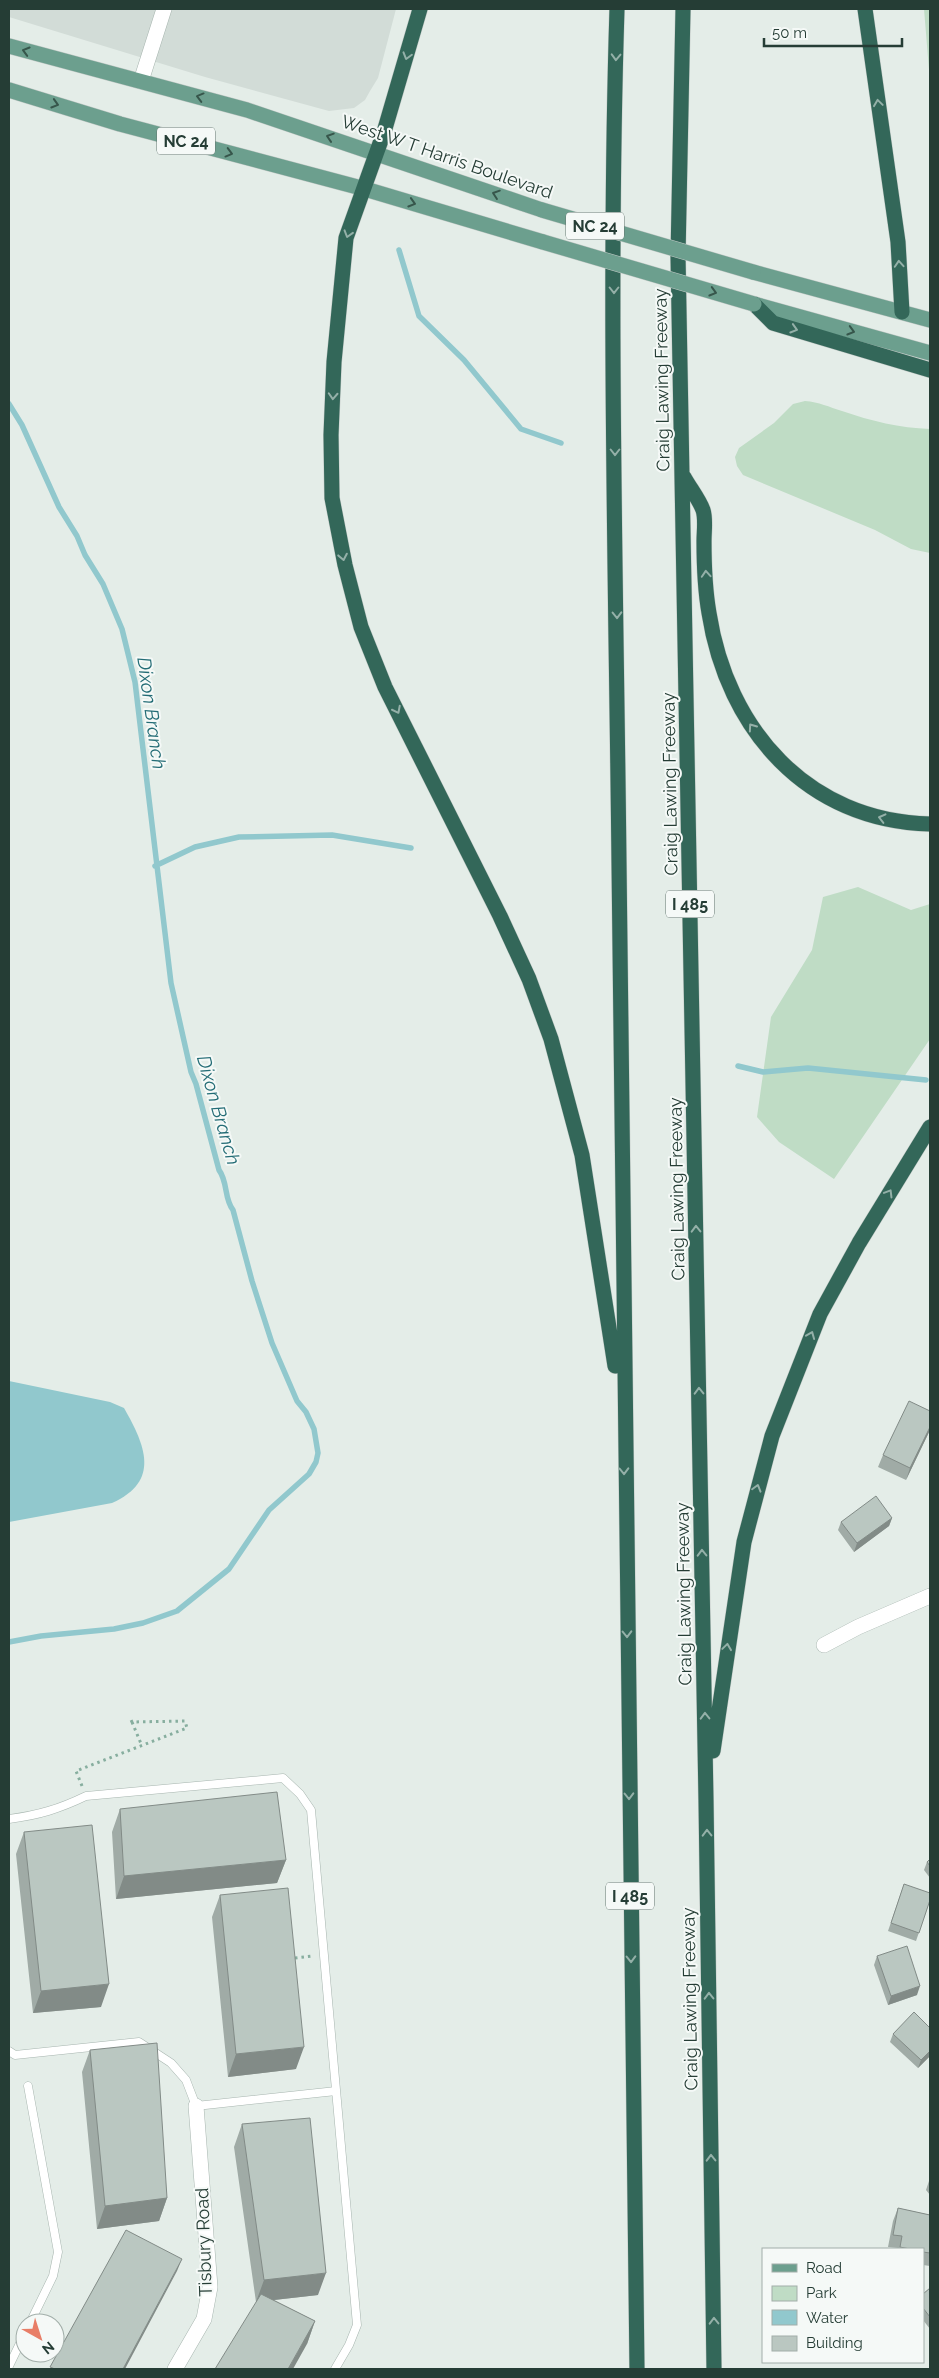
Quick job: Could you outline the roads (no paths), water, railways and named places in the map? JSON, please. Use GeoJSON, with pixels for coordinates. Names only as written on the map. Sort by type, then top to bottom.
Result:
{"type":"FeatureCollection","features":[{"type":"Feature","properties":{"kind":"highway"},"geometry":{"type":"LineString","coordinates":[[420,9],[387,122],[365,189],[346,238],[334,362],[331,435],[332,498],[345,566],[361,628],[385,686],[500,916],[529,979],[551,1039],[582,1155],[624,1422]]}},
{"type":"Feature","properties":{"kind":"highway","name":"I 485"},"geometry":{"type":"LineString","coordinates":[[617,9],[614,104],[614,306],[624,1422],[637,2369]]}},
{"type":"Feature","properties":{"kind":"highway","name":"Craig Lawing Freeway"},"geometry":{"type":"LineString","coordinates":[[683,9],[678,256],[684,475],[714,2369]]}},
{"type":"Feature","properties":{"kind":"highway"},"geometry":{"type":"LineString","coordinates":[[865,9],[898,242],[902,312]]}},
{"type":"Feature","properties":{"kind":"highway"},"geometry":{"type":"LineString","coordinates":[[754,304],[773,322],[930,370]]}},
{"type":"Feature","properties":{"kind":"highway"},"geometry":{"type":"LineString","coordinates":[[684,475],[704,511],[709,612],[719,656],[731,692],[751,725],[783,764],[814,791],[847,807],[881,819],[911,824],[930,824]]}},
{"type":"Feature","properties":{"kind":"highway"},"geometry":{"type":"LineString","coordinates":[[706,1800],[744,1542],[772,1436],[820,1314],[858,1243],[930,1127]]}},
{"type":"Feature","properties":{"kind":"main road","name":"West W T Harris Boulevard"},"geometry":{"type":"LineString","coordinates":[[9,46],[248,110],[542,210],[753,272],[930,320]]}},
{"type":"Feature","properties":{"kind":"main road","name":"NC 24"},"geometry":{"type":"LineString","coordinates":[[9,90],[120,124],[365,189],[754,304]]}},
{"type":"Feature","properties":{"kind":"main road"},"geometry":{"type":"LineString","coordinates":[[754,304],[930,353]]}},
{"type":"Feature","properties":{"kind":"street"},"geometry":{"type":"LineString","coordinates":[[141,81],[164,9]]}},
{"type":"Feature","properties":{"kind":"street"},"geometry":{"type":"LineString","coordinates":[[824,1645],[858,1627],[930,1596]]}},
{"type":"Feature","properties":{"kind":"street","name":"Tisbury Road"},"geometry":{"type":"LineString","coordinates":[[175,2369],[204,2319],[210,2287],[196,2106]]}},
{"type":"Feature","properties":{"kind":"lane"},"geometry":{"type":"LineString","coordinates":[[9,1818],[58,1810],[86,1796],[283,1778],[300,1794],[311,1810],[357,2325],[349,2345],[335,2369]]}},
{"type":"Feature","properties":{"kind":"lane"},"geometry":{"type":"LineString","coordinates":[[9,2051],[15,2055],[139,2042],[170,2062],[186,2080],[196,2106],[336,2091]]}},
{"type":"Feature","properties":{"kind":"lane"},"geometry":{"type":"LineString","coordinates":[[28,2086],[58,2252],[53,2276],[35,2313]]}},
{"type":"Feature","properties":{"kind":"lane"},"geometry":{"type":"LineString","coordinates":[[9,2366],[15,2354]]}},
{"type":"Feature","properties":{"kind":"water"},"geometry":{"type":"Polygon","coordinates":[[[9,1381],[110,1402],[124,1408],[138,1435],[142,1449],[143,1473],[138,1484],[127,1494],[112,1503],[9,1522],[9,1381]]]}},
{"type":"Feature","properties":{"kind":"waterway"},"geometry":{"type":"LineString","coordinates":[[399,250],[419,316],[464,360],[521,429],[561,443]]}},
{"type":"Feature","properties":{"kind":"waterway","name":"Dixon Branch"},"geometry":{"type":"LineString","coordinates":[[9,404],[22,425],[59,507],[103,584],[122,629],[135,682],[171,983],[191,1072],[272,1343],[297,1401],[306,1412],[314,1429],[318,1453],[316,1462],[309,1474],[269,1510],[229,1569],[177,1611],[143,1623],[114,1629],[41,1636],[9,1642]]}},
{"type":"Feature","properties":{"kind":"waterway"},"geometry":{"type":"LineString","coordinates":[[155,866],[195,847],[239,837],[332,835],[411,848]]}},
{"type":"Feature","properties":{"kind":"waterway"},"geometry":{"type":"LineString","coordinates":[[738,1066],[763,1072],[808,1068],[926,1080]]}}]}
